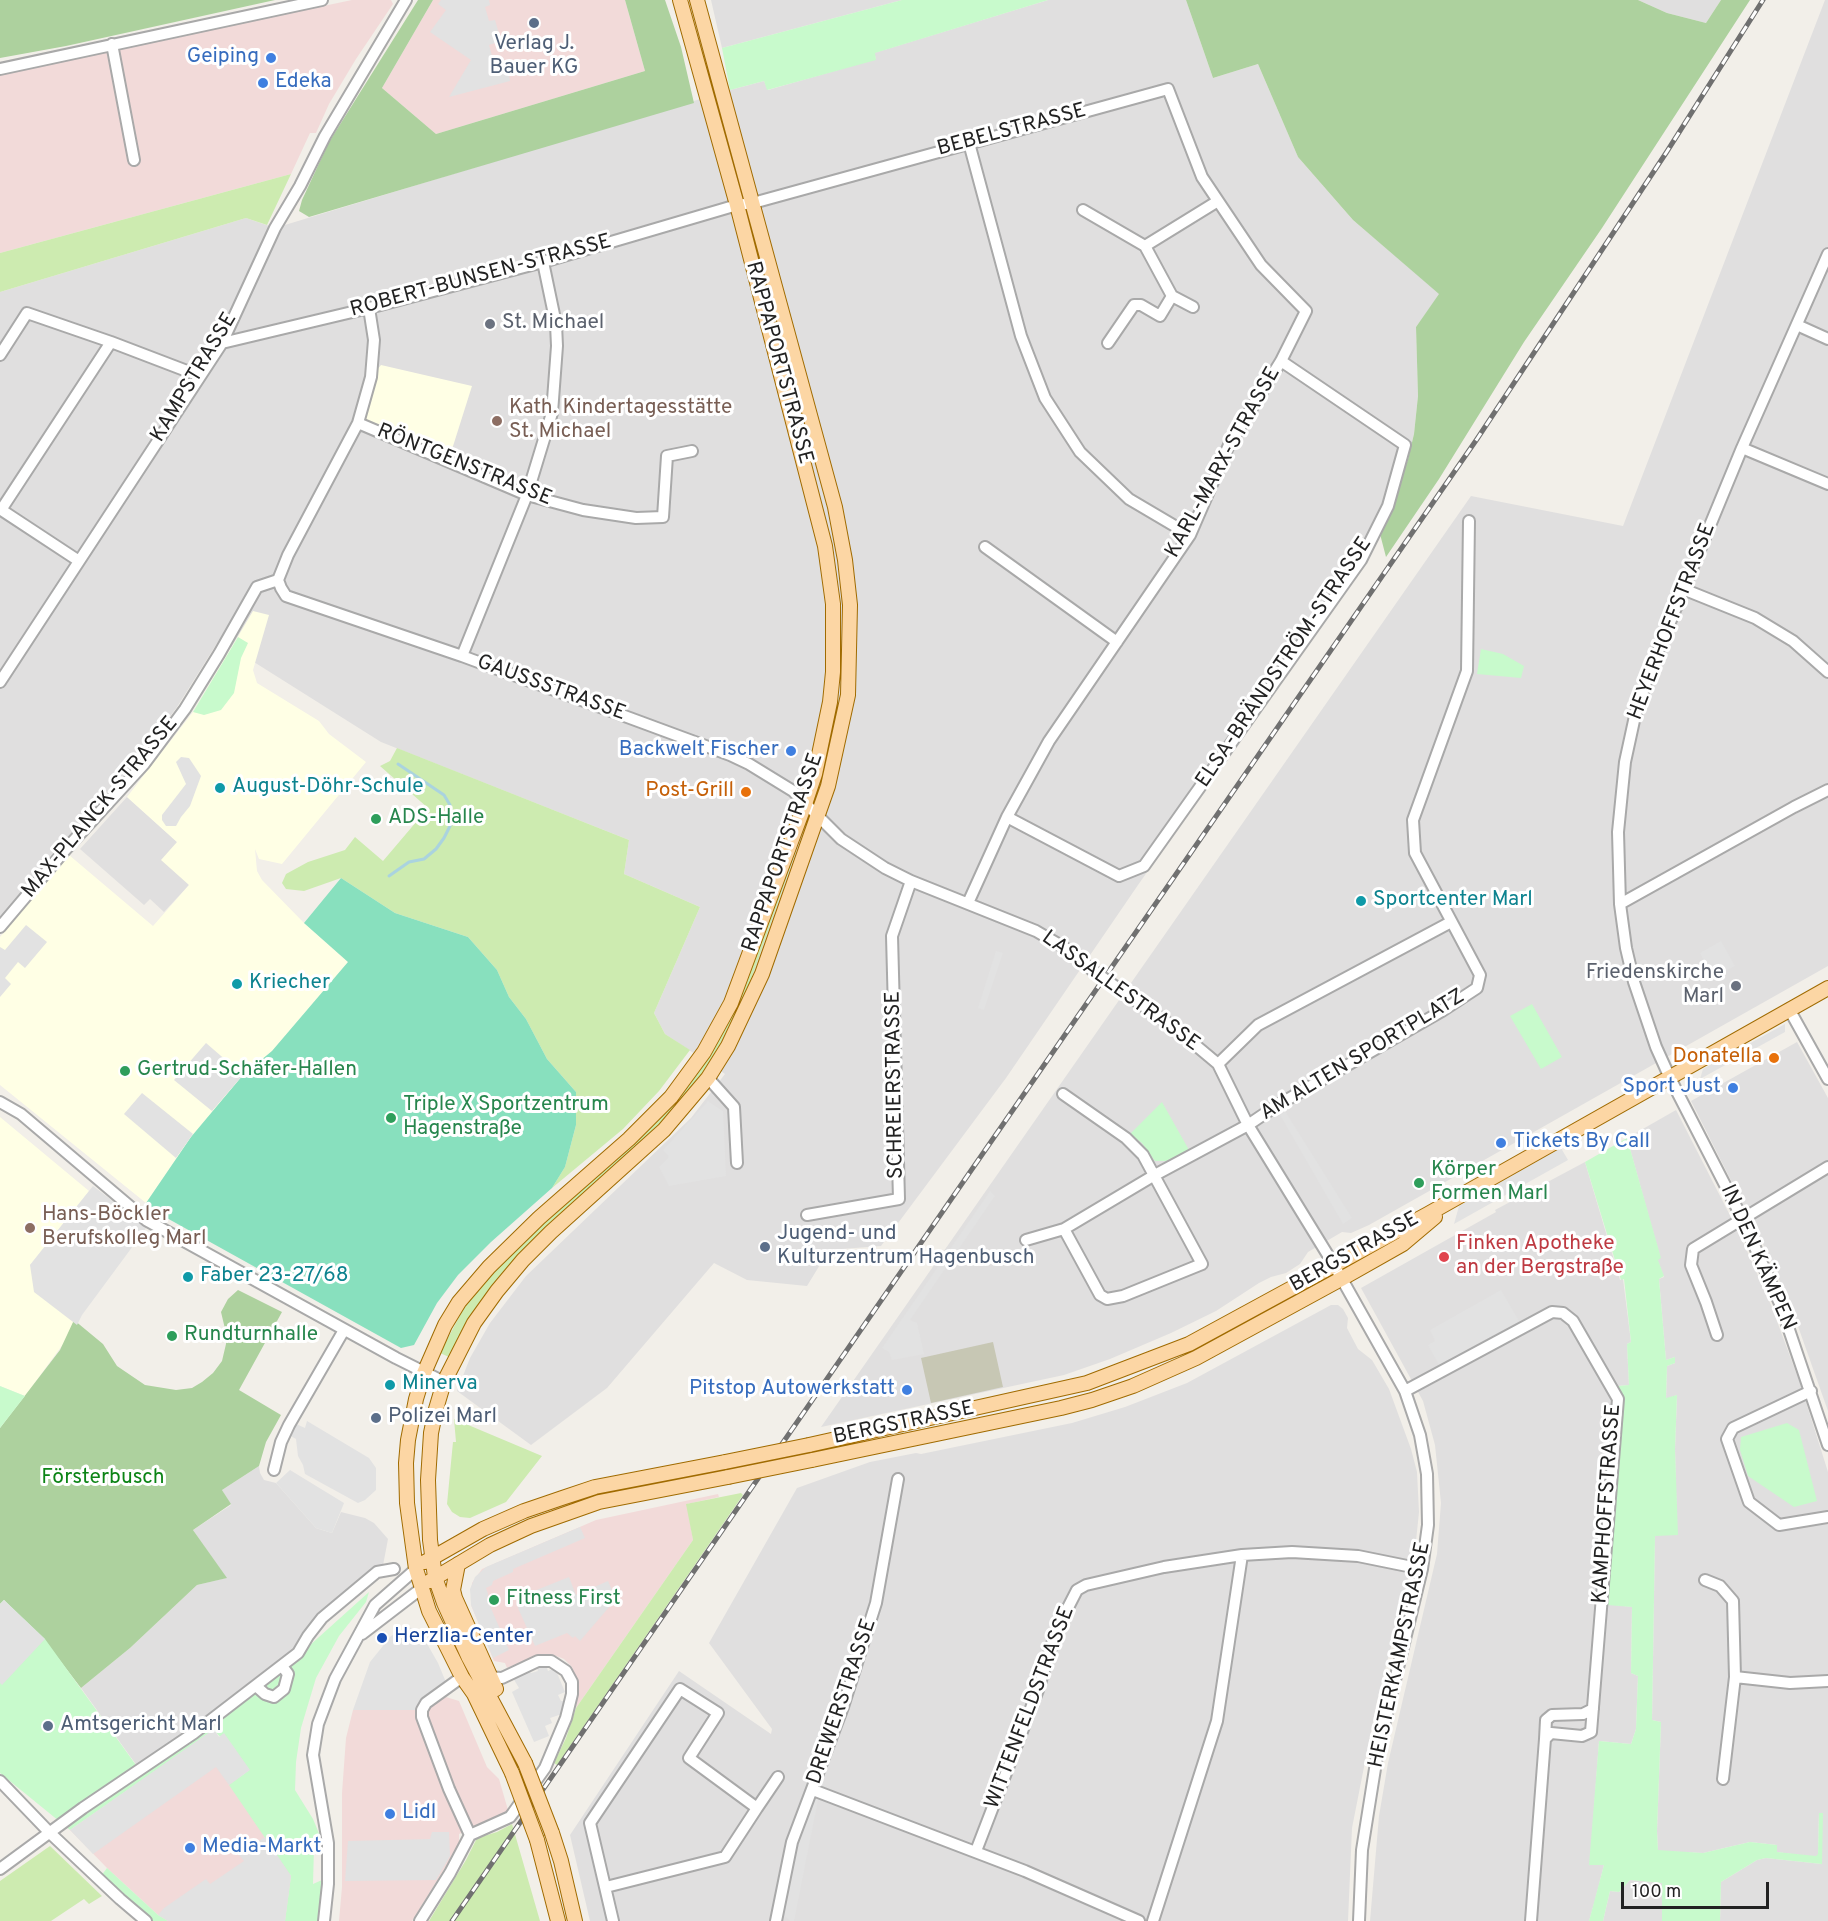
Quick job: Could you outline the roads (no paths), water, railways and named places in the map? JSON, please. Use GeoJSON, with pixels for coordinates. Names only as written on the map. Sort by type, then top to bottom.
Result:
{"type":"FeatureCollection","features":[{"type":"Feature","properties":{"kind":"main road","name":"RAPPAPORTSTRASSE"},"geometry":{"type":"LineString","coordinates":[[558,1921],[537,1840],[512,1773],[474,1694],[462,1677],[429,1611],[416,1569],[406,1503],[406,1464],[416,1399],[424,1373],[445,1325],[459,1302],[489,1267],[539,1218],[629,1139],[671,1097],[704,1052],[730,1003],[815,774],[830,702],[834,656],[833,604],[825,546],[813,494],[680,0]]}},
{"type":"Feature","properties":{"kind":"main road","name":"RAPPAPORTSTRASSE"},"geometry":{"type":"LineString","coordinates":[[485,1677],[444,1603],[435,1577],[432,1557],[429,1462],[436,1409],[444,1382],[474,1323],[523,1260],[664,1130],[708,1078],[728,1046],[762,974],[828,786],[848,696],[849,602],[845,560],[835,507],[697,0]]}},
{"type":"Feature","properties":{"kind":"main road","name":"BERGSTRASSE"},"geometry":{"type":"LineString","coordinates":[[416,1569],[432,1557],[483,1529],[524,1511],[595,1487],[725,1462],[1087,1383],[1189,1344],[1459,1196],[1828,988]]}},
{"type":"Feature","properties":{"kind":"main road","name":"BERGSTRASSE"},"geometry":{"type":"LineString","coordinates":[[422,1588],[435,1577],[490,1545],[531,1526],[599,1502],[812,1460],[1092,1400],[1133,1386],[1196,1358],[1403,1244],[1459,1196]]}},
{"type":"Feature","properties":{"kind":"main road"},"geometry":{"type":"LineString","coordinates":[[458,1564],[454,1582],[455,1598],[485,1677],[525,1763],[552,1833],[566,1879],[575,1921]]}},
{"type":"Feature","properties":{"kind":"street"},"geometry":{"type":"LineString","coordinates":[[0,69],[322,0]]}},
{"type":"Feature","properties":{"kind":"street","name":"KAMPSTRASSE"},"geometry":{"type":"LineString","coordinates":[[0,681],[222,343],[275,228],[300,186],[325,136],[406,0]]}},
{"type":"Feature","properties":{"kind":"street"},"geometry":{"type":"LineString","coordinates":[[112,44],[134,160]]}},
{"type":"Feature","properties":{"kind":"street","name":"BEBELSTRASSE"},"geometry":{"type":"LineString","coordinates":[[737,205],[1168,89],[1202,177],[1261,265],[1306,311]]}},
{"type":"Feature","properties":{"kind":"street"},"geometry":{"type":"LineString","coordinates":[[969,143],[1021,336],[1045,398],[1080,452],[1104,476],[1130,499],[1190,535]]}},
{"type":"Feature","properties":{"kind":"street"},"geometry":{"type":"LineString","coordinates":[[1145,246],[1218,201]]}},
{"type":"Feature","properties":{"kind":"street","name":"ROBERT-BUNSEN-STRASSE"},"geometry":{"type":"LineString","coordinates":[[222,343],[369,308],[543,262],[737,205]]}},
{"type":"Feature","properties":{"kind":"street"},"geometry":{"type":"LineString","coordinates":[[1083,210],[1145,246],[1172,296],[1193,307]]}},
{"type":"Feature","properties":{"kind":"street","name":"HEYERHOFFSTRASSE"},"geometry":{"type":"LineString","coordinates":[[1670,1078],[1656,1047],[1634,982],[1620,904],[1618,832],[1625,762],[1635,716],[1649,673],[1742,448],[1828,254]]}},
{"type":"Feature","properties":{"kind":"street"},"geometry":{"type":"LineString","coordinates":[[462,657],[527,495],[552,413],[557,346],[556,324],[543,262]]}},
{"type":"Feature","properties":{"kind":"street"},"geometry":{"type":"LineString","coordinates":[[1108,343],[1134,305],[1141,305],[1160,316],[1172,296]]}},
{"type":"Feature","properties":{"kind":"street"},"geometry":{"type":"LineString","coordinates":[[278,580],[288,555],[358,423],[371,377],[374,340],[369,308]]}},
{"type":"Feature","properties":{"kind":"street","name":"KARL-MARX-STRASSE"},"geometry":{"type":"LineString","coordinates":[[968,903],[1007,817],[1048,741],[1190,535],[1229,445],[1281,361],[1306,311]]}},
{"type":"Feature","properties":{"kind":"street"},"geometry":{"type":"LineString","coordinates":[[0,355],[27,313],[200,376]]}},
{"type":"Feature","properties":{"kind":"street"},"geometry":{"type":"LineString","coordinates":[[1797,325],[1828,339]]}},
{"type":"Feature","properties":{"kind":"street"},"geometry":{"type":"LineString","coordinates":[[79,561],[1,509],[111,342]]}},
{"type":"Feature","properties":{"kind":"street","name":"ELSA-BRÄNDSTRÖM-STRASSE"},"geometry":{"type":"LineString","coordinates":[[1007,817],[1119,876],[1144,866],[1361,560],[1388,506],[1405,445],[1281,361]]}},
{"type":"Feature","properties":{"kind":"street","name":"RÖNTGENSTRASSE"},"geometry":{"type":"LineString","coordinates":[[358,423],[527,495],[583,510],[636,518],[663,517],[667,456],[693,452]]}},
{"type":"Feature","properties":{"kind":"street"},"geometry":{"type":"LineString","coordinates":[[1742,448],[1828,484]]}},
{"type":"Feature","properties":{"kind":"street","name":"AM ALTEN SPORTPLATZ"},"geometry":{"type":"LineString","coordinates":[[1026,1240],[1064,1229],[1153,1176],[1248,1125],[1276,1106],[1442,1011],[1477,988],[1480,975],[1415,853],[1413,820],[1467,671],[1469,521]]}},
{"type":"Feature","properties":{"kind":"street"},"geometry":{"type":"LineString","coordinates":[[985,547],[1117,642]]}},
{"type":"Feature","properties":{"kind":"street","name":"GAUSSSTRASSE"},"geometry":{"type":"LineString","coordinates":[[278,580],[286,596],[462,657],[730,755],[793,791],[817,816]]}},
{"type":"Feature","properties":{"kind":"street","name":"MAX-PLANCK-STRASSE"},"geometry":{"type":"LineString","coordinates":[[0,927],[149,756],[185,709],[257,587],[278,580]]}},
{"type":"Feature","properties":{"kind":"street"},"geometry":{"type":"LineString","coordinates":[[1683,589],[1755,618],[1793,640],[1828,672]]}},
{"type":"Feature","properties":{"kind":"street"},"geometry":{"type":"LineString","coordinates":[[1620,904],[1828,790]]}},
{"type":"Feature","properties":{"kind":"street","name":"LASSALLESTRASSE"},"geometry":{"type":"LineString","coordinates":[[817,816],[841,840],[885,868],[911,881],[1036,931],[1065,948],[1175,1028],[1218,1064],[1248,1125],[1334,1265]]}},
{"type":"Feature","properties":{"kind":"street","name":"SCHREIERSTRASSE"},"geometry":{"type":"LineString","coordinates":[[807,1215],[898,1199],[892,936],[911,881]]}},
{"type":"Feature","properties":{"kind":"street"},"geometry":{"type":"LineString","coordinates":[[1218,1064],[1258,1025],[1451,922]]}},
{"type":"Feature","properties":{"kind":"street"},"geometry":{"type":"LineString","coordinates":[[1789,1009],[1828,1078]]}},
{"type":"Feature","properties":{"kind":"street"},"geometry":{"type":"LineString","coordinates":[[708,1078],[734,1107],[737,1163]]}},
{"type":"Feature","properties":{"kind":"street","name":"IN DEN KÄMPEN"},"geometry":{"type":"LineString","coordinates":[[1670,1078],[1742,1218],[1781,1306],[1828,1445]]}},
{"type":"Feature","properties":{"kind":"street"},"geometry":{"type":"LineString","coordinates":[[1063,1095],[1126,1138],[1143,1155],[1202,1264],[1123,1296],[1107,1299],[1100,1295],[1064,1229]]}},
{"type":"Feature","properties":{"kind":"street"},"geometry":{"type":"LineString","coordinates":[[0,1102],[21,1114],[146,1220],[344,1330],[444,1382]]}},
{"type":"Feature","properties":{"kind":"street"},"geometry":{"type":"LineString","coordinates":[[1717,1335],[1692,1265],[1693,1249],[1828,1167]]}},
{"type":"Feature","properties":{"kind":"street","name":"HEISTERKAMPSTRASSE"},"geometry":{"type":"LineString","coordinates":[[1334,1265],[1405,1391],[1420,1436],[1427,1474],[1428,1525],[1422,1569],[1378,1750],[1362,1850],[1359,1921]]}},
{"type":"Feature","properties":{"kind":"street","name":"KAMPHOFFSTRASSE"},"geometry":{"type":"LineString","coordinates":[[1405,1391],[1552,1312],[1563,1313],[1573,1321],[1618,1399],[1591,1732],[1582,1736],[1551,1733],[1545,1738]]}},
{"type":"Feature","properties":{"kind":"street"},"geometry":{"type":"LineString","coordinates":[[274,1470],[281,1442],[289,1425],[344,1330]]}},
{"type":"Feature","properties":{"kind":"street"},"geometry":{"type":"LineString","coordinates":[[1811,1391],[1733,1428],[1727,1439],[1749,1502],[1779,1525],[1828,1517]]}},
{"type":"Feature","properties":{"kind":"street","name":"DREWERSTRASSE"},"geometry":{"type":"LineString","coordinates":[[779,1918],[792,1842],[843,1707],[876,1603],[898,1479]]}},
{"type":"Feature","properties":{"kind":"street","name":"WITTENFELDSTRASSE"},"geometry":{"type":"LineString","coordinates":[[976,1851],[1038,1690],[1056,1631],[1077,1590],[1086,1585],[1154,1569],[1242,1555],[1292,1552],[1358,1556],[1422,1569]]}},
{"type":"Feature","properties":{"kind":"street"},"geometry":{"type":"LineString","coordinates":[[1153,1921],[1217,1721],[1242,1555]]}},
{"type":"Feature","properties":{"kind":"street"},"geometry":{"type":"LineString","coordinates":[[0,1869],[83,1808],[194,1733],[282,1666],[298,1653],[308,1635],[322,1618],[377,1572],[394,1569]]}},
{"type":"Feature","properties":{"kind":"street","name":"BERGSTRASSE"},"geometry":{"type":"LineString","coordinates":[[324,1921],[328,1884],[328,1843],[313,1755],[318,1724],[336,1679],[375,1605],[416,1569]]}},
{"type":"Feature","properties":{"kind":"street"},"geometry":{"type":"LineString","coordinates":[[1705,1580],[1720,1586],[1733,1600],[1735,1677],[1723,1779]]}},
{"type":"Feature","properties":{"kind":"street","name":"BERGSTRASSE"},"geometry":{"type":"LineString","coordinates":[[357,1638],[422,1588]]}},
{"type":"Feature","properties":{"kind":"street"},"geometry":{"type":"LineString","coordinates":[[420,1921],[470,1835],[510,1817],[513,1813],[549,1758],[566,1718],[572,1694],[572,1682],[566,1671],[551,1661],[538,1661],[502,1678],[485,1677]]}},
{"type":"Feature","properties":{"kind":"street"},"geometry":{"type":"LineString","coordinates":[[255,1686],[265,1694],[274,1697],[284,1689],[288,1674],[282,1666]]}},
{"type":"Feature","properties":{"kind":"street"},"geometry":{"type":"LineString","coordinates":[[462,1677],[426,1703],[422,1710],[422,1717],[449,1789],[470,1835]]}},
{"type":"Feature","properties":{"kind":"street"},"geometry":{"type":"LineString","coordinates":[[1735,1677],[1790,1683],[1828,1681]]}},
{"type":"Feature","properties":{"kind":"street"},"geometry":{"type":"LineString","coordinates":[[613,1921],[590,1823],[680,1689],[718,1713],[689,1758],[757,1808]]}},
{"type":"Feature","properties":{"kind":"street"},"geometry":{"type":"LineString","coordinates":[[1531,1921],[1546,1720],[1552,1715],[1582,1714],[1593,1708]]}},
{"type":"Feature","properties":{"kind":"street"},"geometry":{"type":"LineString","coordinates":[[606,1887],[725,1857],[778,1777]]}},
{"type":"Feature","properties":{"kind":"street"},"geometry":{"type":"LineString","coordinates":[[0,1781],[50,1833],[120,1899],[147,1921]]}},
{"type":"Feature","properties":{"kind":"street"},"geometry":{"type":"LineString","coordinates":[[813,1790],[976,1851],[1138,1921]]}},
{"type":"Feature","properties":{"kind":"waterway"},"geometry":{"type":"LineString","coordinates":[[389,876],[409,862],[424,859],[436,849],[452,822],[450,805],[444,795],[398,764]]}},
{"type":"Feature","properties":{"kind":"railway"},"geometry":{"type":"LineString","coordinates":[[452,1921],[1477,439],[1666,153],[1763,0]]}},
{"type":"Feature","properties":{"kind":"place","name":"Verlag J. Bauer KG"},"geometry":{"type":"Point","coordinates":[534,23]}},
{"type":"Feature","properties":{"kind":"place","name":"Geiping"},"geometry":{"type":"Point","coordinates":[271,58]}},
{"type":"Feature","properties":{"kind":"place","name":"Edeka"},"geometry":{"type":"Point","coordinates":[263,83]}},
{"type":"Feature","properties":{"kind":"place","name":"St. Michael"},"geometry":{"type":"Point","coordinates":[490,324]}},
{"type":"Feature","properties":{"kind":"place","name":"Kath. Kindertagesstätte St. Michael"},"geometry":{"type":"Point","coordinates":[497,421]}},
{"type":"Feature","properties":{"kind":"place","name":"Backwelt Fischer"},"geometry":{"type":"Point","coordinates":[791,751]}},
{"type":"Feature","properties":{"kind":"place","name":"August-Döhr-Schule"},"geometry":{"type":"Point","coordinates":[220,788]}},
{"type":"Feature","properties":{"kind":"place","name":"Post-Grill"},"geometry":{"type":"Point","coordinates":[746,792]}},
{"type":"Feature","properties":{"kind":"place","name":"ADS-Halle"},"geometry":{"type":"Point","coordinates":[376,819]}},
{"type":"Feature","properties":{"kind":"place","name":"Sportcenter Marl"},"geometry":{"type":"Point","coordinates":[1361,901]}},
{"type":"Feature","properties":{"kind":"place","name":"Kriecher"},"geometry":{"type":"Point","coordinates":[237,984]}},
{"type":"Feature","properties":{"kind":"place","name":"Friedenskirche Marl"},"geometry":{"type":"Point","coordinates":[1736,986]}},
{"type":"Feature","properties":{"kind":"place","name":"Donatella"},"geometry":{"type":"Point","coordinates":[1774,1058]}},
{"type":"Feature","properties":{"kind":"place","name":"Gertrud-Schäfer-Hallen"},"geometry":{"type":"Point","coordinates":[125,1071]}},
{"type":"Feature","properties":{"kind":"place","name":"Sport Just"},"geometry":{"type":"Point","coordinates":[1733,1088]}},
{"type":"Feature","properties":{"kind":"place","name":"Triple X Sportzentrum Hagenstraße"},"geometry":{"type":"Point","coordinates":[391,1118]}},
{"type":"Feature","properties":{"kind":"place","name":"Tickets By Call"},"geometry":{"type":"Point","coordinates":[1501,1143]}},
{"type":"Feature","properties":{"kind":"place","name":"Körper Formen Marl"},"geometry":{"type":"Point","coordinates":[1419,1183]}},
{"type":"Feature","properties":{"kind":"place","name":"Hans-Böckler Berufskolleg Marl"},"geometry":{"type":"Point","coordinates":[30,1228]}},
{"type":"Feature","properties":{"kind":"place","name":"Jugend- und Kulturzentrum Hagenbusch"},"geometry":{"type":"Point","coordinates":[765,1247]}},
{"type":"Feature","properties":{"kind":"place","name":"Finken Apotheke an der Bergstraße"},"geometry":{"type":"Point","coordinates":[1444,1257]}},
{"type":"Feature","properties":{"kind":"place","name":"Faber 23-27/68"},"geometry":{"type":"Point","coordinates":[188,1277]}},
{"type":"Feature","properties":{"kind":"place","name":"Rundturnhalle"},"geometry":{"type":"Point","coordinates":[172,1336]}},
{"type":"Feature","properties":{"kind":"place","name":"Minerva"},"geometry":{"type":"Point","coordinates":[390,1385]}},
{"type":"Feature","properties":{"kind":"place","name":"Pitstop Autowerkstatt"},"geometry":{"type":"Point","coordinates":[907,1390]}},
{"type":"Feature","properties":{"kind":"place","name":"Polizei Marl"},"geometry":{"type":"Point","coordinates":[376,1418]}},
{"type":"Feature","properties":{"kind":"place","name":"Fitness First"},"geometry":{"type":"Point","coordinates":[494,1600]}},
{"type":"Feature","properties":{"kind":"place","name":"Herzlia-Center"},"geometry":{"type":"Point","coordinates":[382,1638]}},
{"type":"Feature","properties":{"kind":"place","name":"Amtsgericht Marl"},"geometry":{"type":"Point","coordinates":[48,1726]}},
{"type":"Feature","properties":{"kind":"place","name":"Lidl"},"geometry":{"type":"Point","coordinates":[390,1814]}},
{"type":"Feature","properties":{"kind":"place","name":"Media-Markt"},"geometry":{"type":"Point","coordinates":[190,1848]}},
{"type":"Feature","properties":{"kind":"park label","name":"Försterbusch"},"geometry":{"type":"Point","coordinates":[103,1479]}}]}
